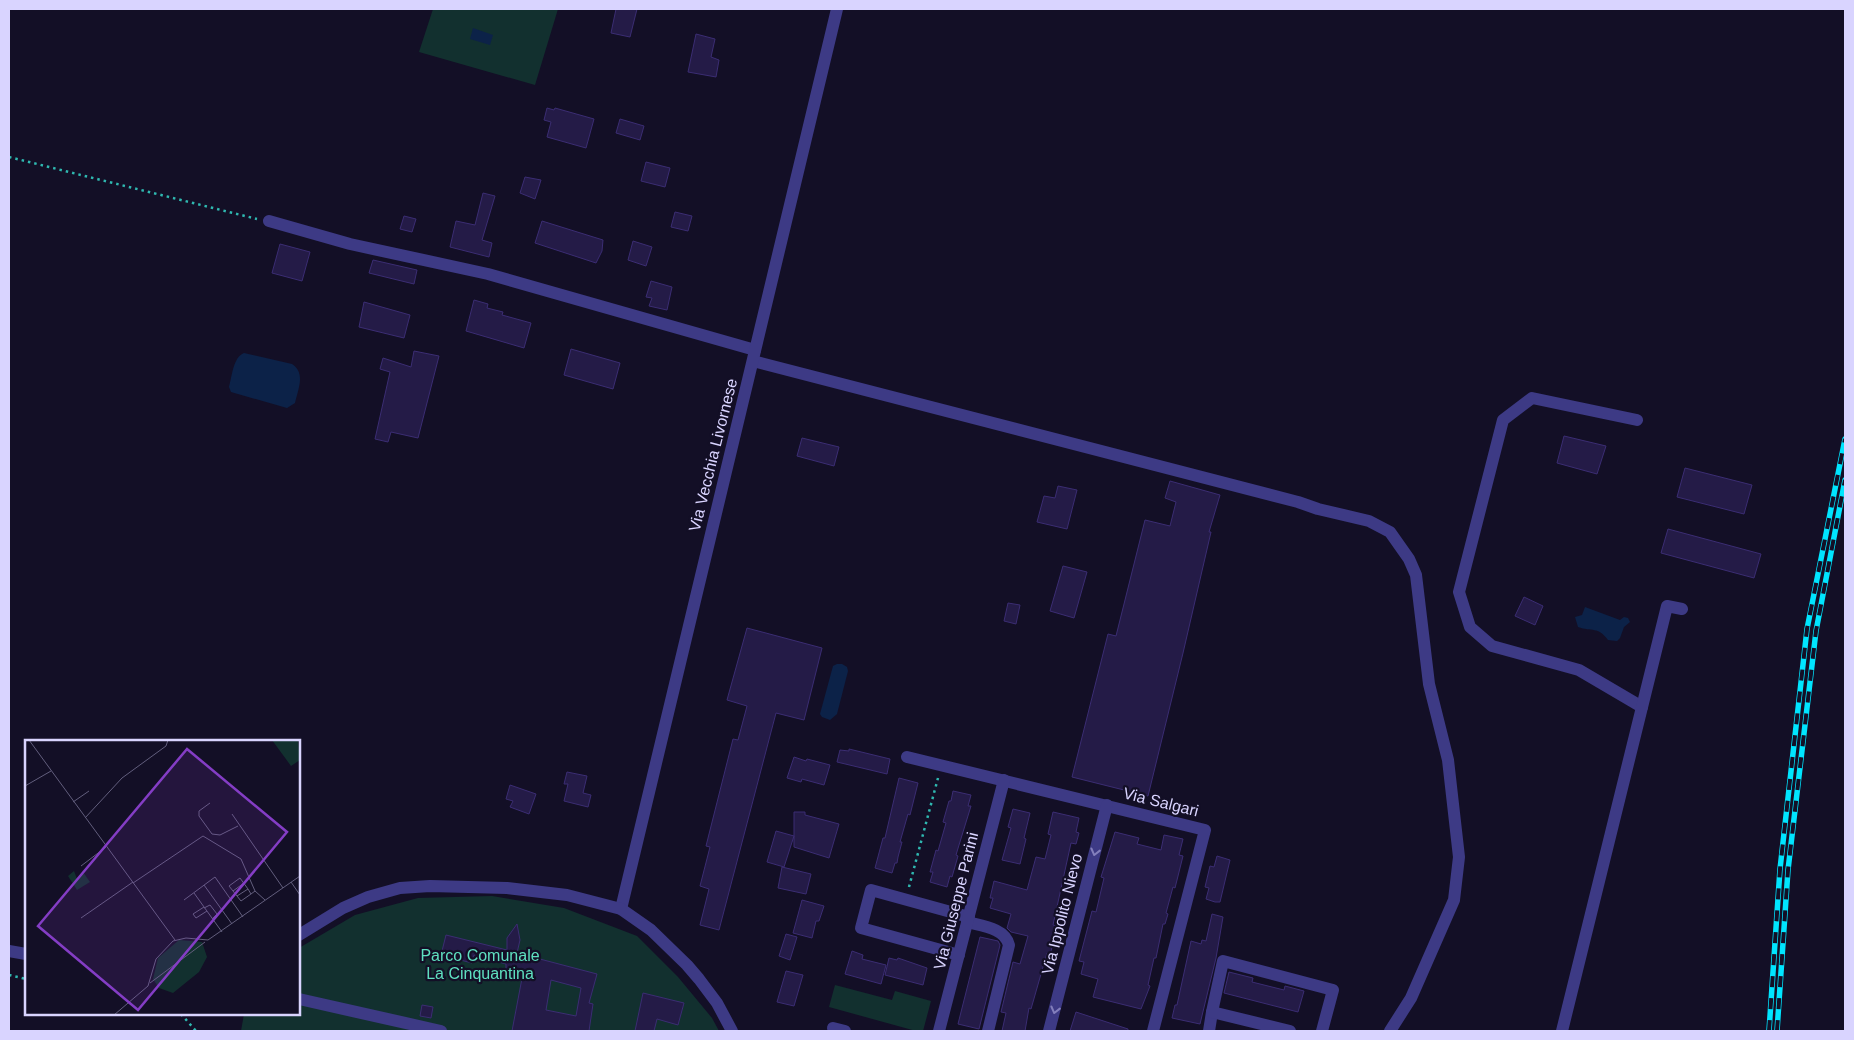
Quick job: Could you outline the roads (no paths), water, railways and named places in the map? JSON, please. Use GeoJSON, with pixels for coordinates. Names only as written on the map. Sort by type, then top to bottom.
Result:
{"type":"FeatureCollection","features":[{"type":"Feature","properties":{"kind":"street","name":"Via Vecchia Livornese"},"geometry":{"type":"LineString","coordinates":[[621,909],[837,9]]}},
{"type":"Feature","properties":{"kind":"street"},"geometry":{"type":"LineString","coordinates":[[269,221],[350,244],[488,274],[754,355],[1318,509],[1369,521],[1390,532],[1409,559],[1416,575],[1429,684],[1448,760],[1459,857],[1454,900],[1411,998],[1390,1031]]}},
{"type":"Feature","properties":{"kind":"street"},"geometry":{"type":"LineString","coordinates":[[1637,420],[1532,398],[1502,420],[1459,592],[1470,627],[1492,646],[1579,670],[1642,707]]}},
{"type":"Feature","properties":{"kind":"street"},"geometry":{"type":"LineString","coordinates":[[1562,1031],[1667,606],[1682,609]]}},
{"type":"Feature","properties":{"kind":"street","name":"Via Salgari"},"geometry":{"type":"LineString","coordinates":[[907,757],[1205,830],[1153,1031]]}},
{"type":"Feature","properties":{"kind":"street","name":"Via Giuseppe Parini"},"geometry":{"type":"LineString","coordinates":[[943,1030],[968,919],[1004,780]]}},
{"type":"Feature","properties":{"kind":"street","name":"Via Ippolito Nievo"},"geometry":{"type":"LineString","coordinates":[[1049,1031],[1107,805]]}},
{"type":"Feature","properties":{"kind":"street"},"geometry":{"type":"LineString","coordinates":[[300,934],[343,908],[368,897],[400,888],[430,886],[507,888],[557,894],[621,909],[651,930],[687,965],[717,1003],[732,1031]]}},
{"type":"Feature","properties":{"kind":"street"},"geometry":{"type":"LineString","coordinates":[[959,956],[861,928],[871,890],[968,919],[997,930],[1008,939],[1009,945],[988,1031]]}},
{"type":"Feature","properties":{"kind":"street"},"geometry":{"type":"LineString","coordinates":[[9,950],[25,954]]}},
{"type":"Feature","properties":{"kind":"street"},"geometry":{"type":"LineString","coordinates":[[1209,1031],[1223,961],[1333,990],[1322,1031]]}},
{"type":"Feature","properties":{"kind":"street"},"geometry":{"type":"LineString","coordinates":[[300,999],[441,1031]]}},
{"type":"Feature","properties":{"kind":"street"},"geometry":{"type":"LineString","coordinates":[[1212,1012],[1290,1031]]}},
{"type":"Feature","properties":{"kind":"water"},"geometry":{"type":"Polygon","coordinates":[[[473,28],[493,35],[490,45],[470,39],[473,28]]]}},
{"type":"Feature","properties":{"kind":"water"},"geometry":{"type":"Polygon","coordinates":[[[244,353],[292,364],[299,372],[300,377],[295,403],[287,408],[231,392],[229,387],[237,359],[244,353]]]}},
{"type":"Feature","properties":{"kind":"water"},"geometry":{"type":"Polygon","coordinates":[[[1585,607],[1620,620],[1624,617],[1628,618],[1630,622],[1624,627],[1617,641],[1608,640],[1598,631],[1578,627],[1575,617],[1582,615],[1585,607]]]}},
{"type":"Feature","properties":{"kind":"water"},"geometry":{"type":"Polygon","coordinates":[[[837,664],[847,667],[848,671],[837,714],[830,720],[822,717],[820,714],[833,666],[837,664]]]}},
{"type":"Feature","properties":{"kind":"railway"},"geometry":{"type":"LineString","coordinates":[[1769,1031],[1780,869],[1807,629],[1845,439]]}},
{"type":"Feature","properties":{"kind":"railway"},"geometry":{"type":"LineString","coordinates":[[1777,1031],[1788,870],[1816,631],[1845,480]]}},
{"type":"Feature","properties":{"kind":"park label","name":"Parco Comunale La Cinquantina"},"geometry":{"type":"Point","coordinates":[480,964]}}]}
